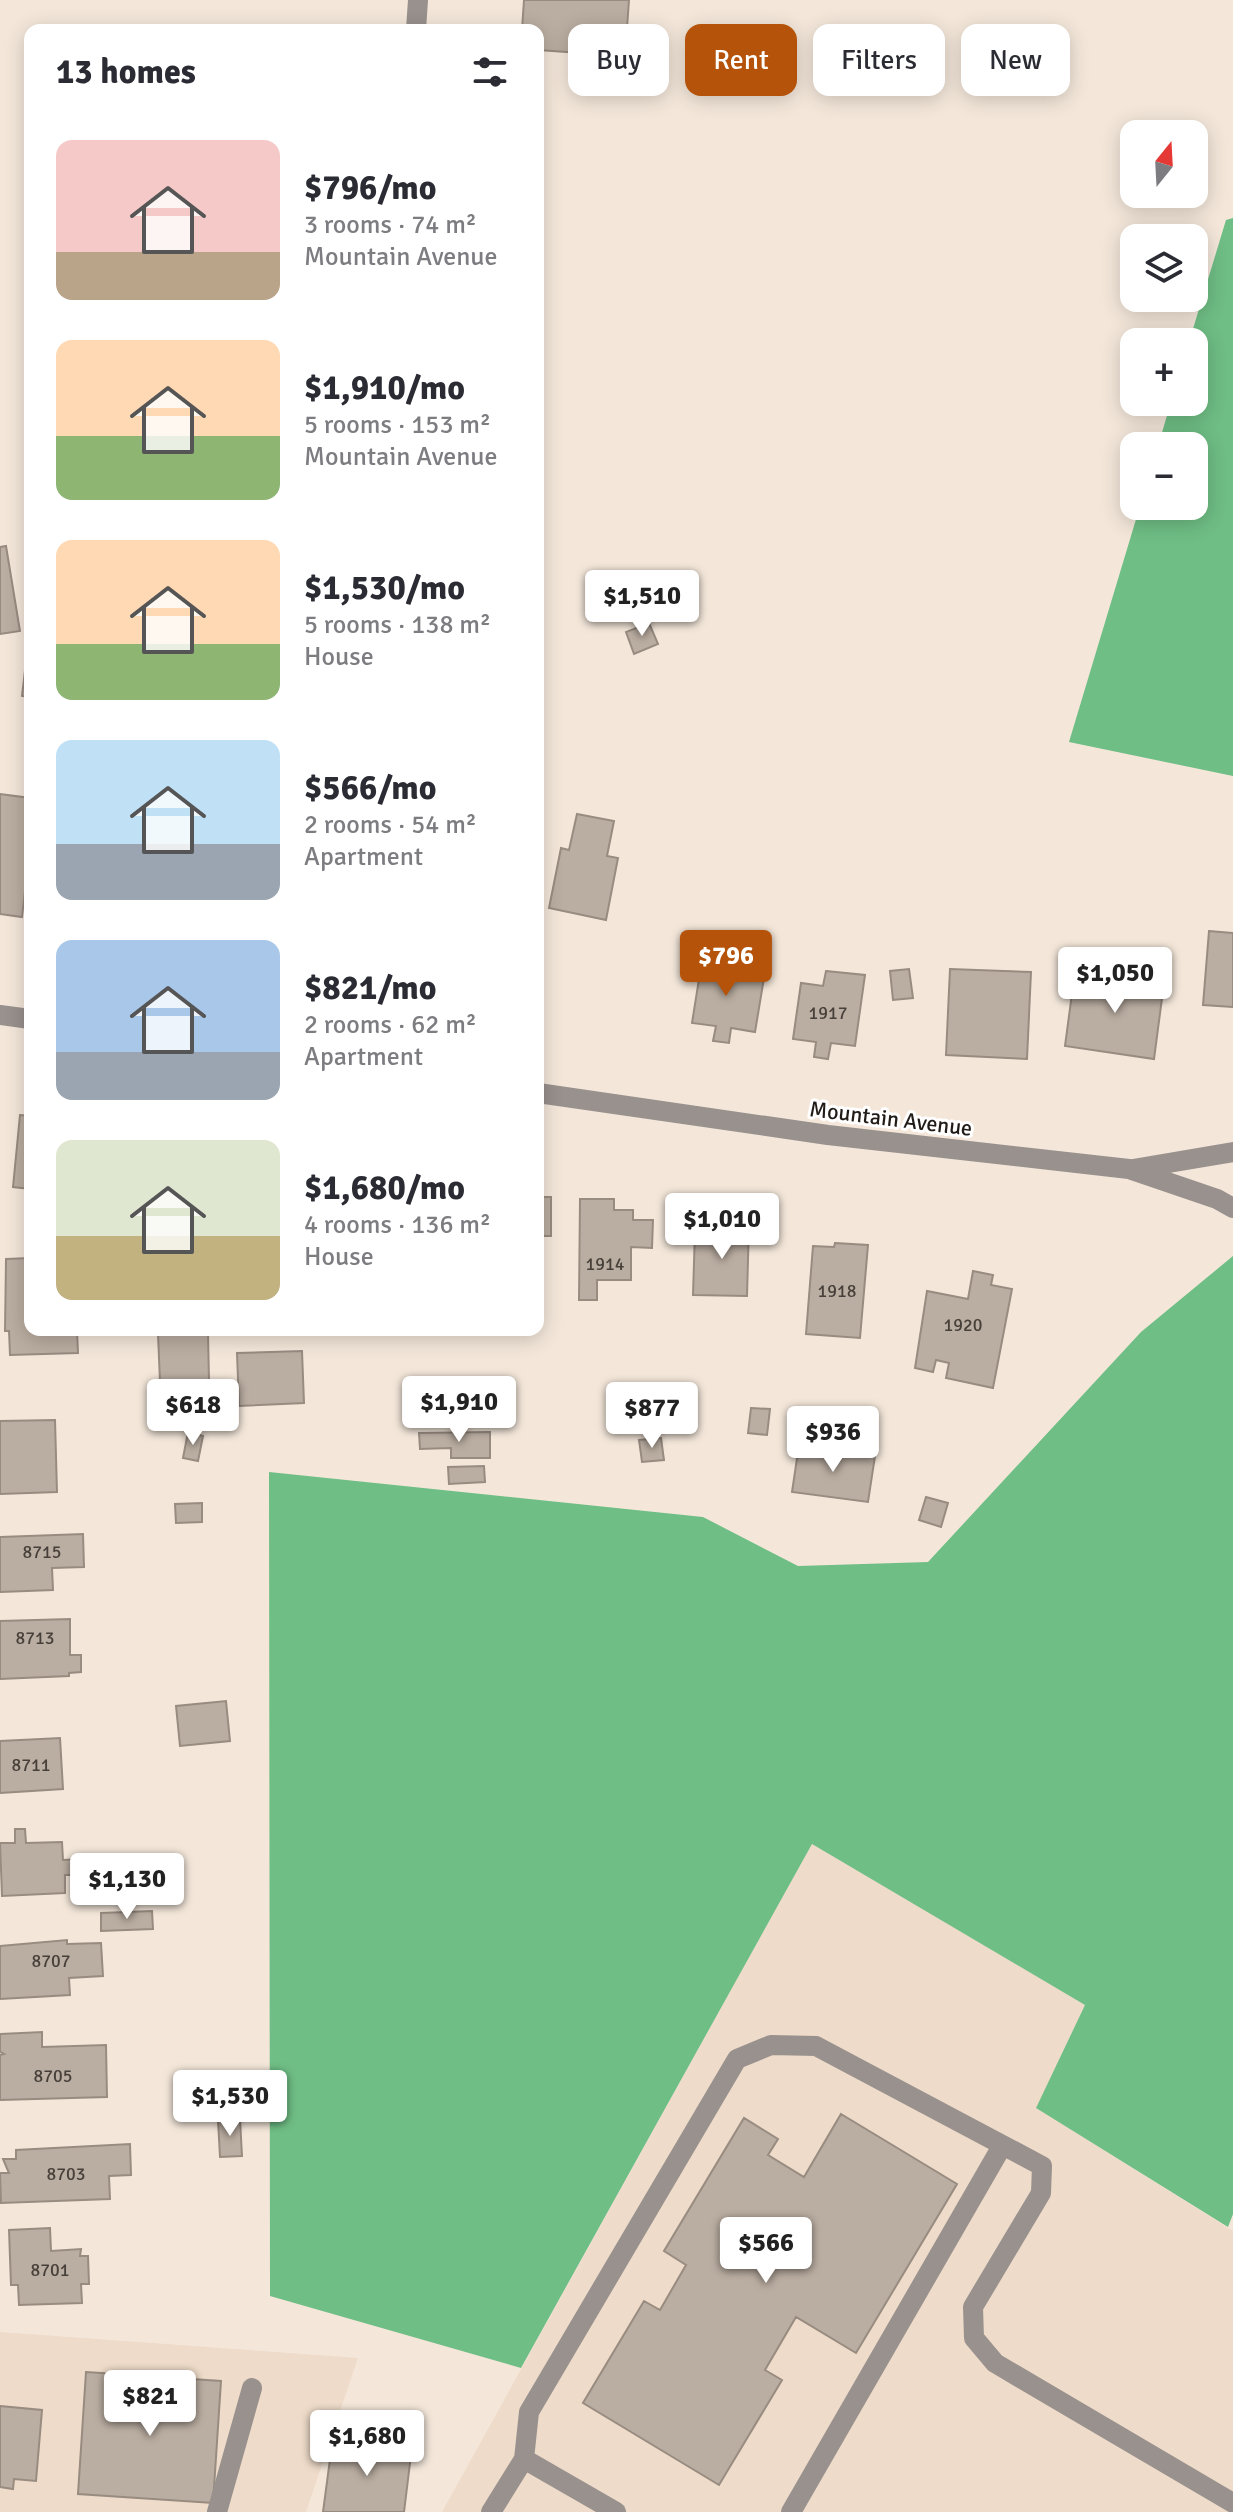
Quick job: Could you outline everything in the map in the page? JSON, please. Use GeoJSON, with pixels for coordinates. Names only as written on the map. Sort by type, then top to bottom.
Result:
{"type":"FeatureCollection","features":[{"type":"Feature","properties":{"kind":"street"},"geometry":{"type":"LineString","coordinates":[[416,24],[418,0]]}},
{"type":"Feature","properties":{"kind":"street"},"geometry":{"type":"LineString","coordinates":[[0,1015],[24,1018]]}},
{"type":"Feature","properties":{"kind":"street","name":"Mountain Avenue"},"geometry":{"type":"LineString","coordinates":[[544,1094],[828,1135],[1129,1169],[1217,1199],[1233,1208]]}},
{"type":"Feature","properties":{"kind":"street"},"geometry":{"type":"LineString","coordinates":[[1129,1169],[1233,1152]]}},
{"type":"Feature","properties":{"kind":"street"},"geometry":{"type":"LineString","coordinates":[[491,2512],[524,2459],[529,2412],[737,2059],[771,2045],[816,2046],[1042,2166],[1041,2193],[973,2307],[974,2338],[995,2363],[1233,2503]]}},
{"type":"Feature","properties":{"kind":"street"},"geometry":{"type":"LineString","coordinates":[[791,2512],[1002,2146]]}},
{"type":"Feature","properties":{"kind":"street"},"geometry":{"type":"LineString","coordinates":[[217,2512],[252,2388]]}},
{"type":"Feature","properties":{"kind":"street"},"geometry":{"type":"LineString","coordinates":[[524,2459],[616,2512]]}},
{"type":"Feature","properties":{"kind":"shaded area"},"geometry":{"type":"Polygon","coordinates":[[[812,1844],[1085,2005],[1036,2108],[1233,2231],[1233,2512],[442,2512],[812,1844]]]}},
{"type":"Feature","properties":{"kind":"shaded area"},"geometry":{"type":"Polygon","coordinates":[[[0,2332],[358,2358],[306,2512],[0,2512],[0,2332]]]}},
{"type":"Feature","properties":{"kind":"green space"},"geometry":{"type":"Polygon","coordinates":[[[1233,218],[1233,776],[1069,742],[1136,520],[1208,520],[1208,432],[1162,432],[1167,416],[1208,416],[1208,328],[1193,328],[1198,312],[1208,312],[1208,279],[1226,220],[1233,218]]]}},
{"type":"Feature","properties":{"kind":"green space"},"geometry":{"type":"Polygon","coordinates":[[[1233,1256],[1233,2214],[1228,2227],[1036,2108],[1085,2005],[812,1844],[521,2368],[270,2296],[269,1472],[703,1517],[798,1566],[928,1562],[1141,1332],[1233,1256]]]}},
{"type":"Feature","properties":{"kind":"building"},"geometry":{"type":"Polygon","coordinates":[[[524,0],[629,0],[627,24],[568,24],[568,52],[544,50],[544,24],[522,24],[524,0]]]}},
{"type":"Feature","properties":{"kind":"building"},"geometry":{"type":"Polygon","coordinates":[[[6,546],[20,631],[0,634],[0,547],[6,546]]]}},
{"type":"Feature","properties":{"kind":"building"},"geometry":{"type":"Polygon","coordinates":[[[649,623],[658,644],[634,654],[626,632],[649,623]]]}},
{"type":"Feature","properties":{"kind":"building"},"geometry":{"type":"Polygon","coordinates":[[[0,794],[24,797],[24,900],[22,917],[0,914],[0,794]]]}},
{"type":"Feature","properties":{"kind":"building"},"geometry":{"type":"Polygon","coordinates":[[[577,814],[614,821],[607,856],[618,858],[606,920],[549,908],[561,848],[569,850],[577,814]]]}},
{"type":"Feature","properties":{"kind":"building"},"geometry":{"type":"Polygon","coordinates":[[[1209,931],[1233,933],[1233,1007],[1203,1005],[1209,931]]]}},
{"type":"Feature","properties":{"kind":"building"},"geometry":{"type":"Polygon","coordinates":[[[703,954],[735,959],[733,973],[764,978],[755,1032],[731,1028],[729,1043],[713,1041],[716,1026],[692,1023],[703,954]]]}},
{"type":"Feature","properties":{"kind":"building"},"geometry":{"type":"Polygon","coordinates":[[[909,969],[913,998],[893,1000],[890,971],[909,969]]]}},
{"type":"Feature","properties":{"kind":"building"},"geometry":{"type":"Polygon","coordinates":[[[950,969],[1031,972],[1027,1059],[946,1055],[950,969]]]}},
{"type":"Feature","properties":{"kind":"building"},"geometry":{"type":"Polygon","coordinates":[[[826,971],[865,975],[855,1046],[831,1043],[828,1059],[814,1057],[816,1042],[793,1039],[801,983],[823,986],[826,971]]]}},
{"type":"Feature","properties":{"kind":"building"},"geometry":{"type":"Polygon","coordinates":[[[1075,971],[1164,983],[1154,1059],[1065,1046],[1075,971]]]}},
{"type":"Feature","properties":{"kind":"building"},"geometry":{"type":"Polygon","coordinates":[[[20,1115],[24,1115],[24,1188],[13,1187],[20,1115]]]}},
{"type":"Feature","properties":{"kind":"building"},"geometry":{"type":"Polygon","coordinates":[[[544,1197],[551,1197],[551,1236],[544,1236],[544,1197]]]}},
{"type":"Feature","properties":{"kind":"building"},"geometry":{"type":"Polygon","coordinates":[[[580,1199],[614,1199],[614,1210],[633,1210],[633,1220],[653,1220],[652,1248],[631,1247],[631,1280],[597,1280],[597,1300],[579,1300],[580,1199]]]}},
{"type":"Feature","properties":{"kind":"building"},"geometry":{"type":"Polygon","coordinates":[[[716,1223],[749,1224],[747,1296],[693,1295],[695,1230],[716,1230],[716,1223]]]}},
{"type":"Feature","properties":{"kind":"building"},"geometry":{"type":"Polygon","coordinates":[[[835,1243],[868,1245],[860,1338],[806,1334],[813,1246],[834,1247],[835,1243]]]}},
{"type":"Feature","properties":{"kind":"building"},"geometry":{"type":"Polygon","coordinates":[[[24,1258],[24,1336],[77,1336],[78,1353],[10,1355],[9,1331],[5,1331],[6,1259],[24,1258]]]}},
{"type":"Feature","properties":{"kind":"building"},"geometry":{"type":"Polygon","coordinates":[[[973,1271],[993,1275],[991,1285],[1012,1289],[993,1388],[946,1378],[949,1363],[936,1360],[933,1372],[915,1368],[927,1291],[968,1299],[973,1271]]]}},
{"type":"Feature","properties":{"kind":"building"},"geometry":{"type":"Polygon","coordinates":[[[158,1336],[208,1336],[209,1381],[160,1382],[158,1336]]]}},
{"type":"Feature","properties":{"kind":"building"},"geometry":{"type":"Polygon","coordinates":[[[302,1351],[304,1403],[239,1406],[237,1353],[302,1351]]]}},
{"type":"Feature","properties":{"kind":"building"},"geometry":{"type":"Polygon","coordinates":[[[751,1408],[770,1409],[767,1435],[748,1433],[751,1408]]]}},
{"type":"Feature","properties":{"kind":"building"},"geometry":{"type":"Polygon","coordinates":[[[55,1420],[57,1492],[0,1494],[0,1421],[55,1420]]]}},
{"type":"Feature","properties":{"kind":"building"},"geometry":{"type":"Polygon","coordinates":[[[188,1432],[203,1436],[198,1461],[183,1458],[188,1432]]]}},
{"type":"Feature","properties":{"kind":"building"},"geometry":{"type":"Polygon","coordinates":[[[490,1432],[490,1458],[451,1458],[451,1448],[420,1449],[419,1433],[490,1432]]]}},
{"type":"Feature","properties":{"kind":"building"},"geometry":{"type":"Polygon","coordinates":[[[661,1438],[664,1460],[642,1462],[639,1440],[661,1438]]]}},
{"type":"Feature","properties":{"kind":"building"},"geometry":{"type":"Polygon","coordinates":[[[799,1445],[875,1456],[868,1502],[792,1492],[799,1445]]]}},
{"type":"Feature","properties":{"kind":"building"},"geometry":{"type":"Polygon","coordinates":[[[484,1466],[485,1482],[449,1484],[448,1467],[484,1466]]]}},
{"type":"Feature","properties":{"kind":"building"},"geometry":{"type":"Polygon","coordinates":[[[926,1497],[948,1503],[941,1527],[919,1520],[926,1497]]]}},
{"type":"Feature","properties":{"kind":"building"},"geometry":{"type":"Polygon","coordinates":[[[202,1503],[202,1522],[176,1523],[175,1504],[202,1503]]]}},
{"type":"Feature","properties":{"kind":"building"},"geometry":{"type":"Polygon","coordinates":[[[83,1534],[84,1567],[52,1568],[53,1590],[0,1592],[0,1537],[83,1534]]]}},
{"type":"Feature","properties":{"kind":"building"},"geometry":{"type":"Polygon","coordinates":[[[70,1619],[70,1655],[81,1655],[81,1672],[69,1673],[69,1676],[0,1679],[0,1621],[70,1619]]]}},
{"type":"Feature","properties":{"kind":"building"},"geometry":{"type":"Polygon","coordinates":[[[226,1701],[230,1741],[180,1746],[176,1706],[226,1701]]]}},
{"type":"Feature","properties":{"kind":"building"},"geometry":{"type":"Polygon","coordinates":[[[60,1738],[63,1789],[0,1793],[0,1741],[60,1738]]]}},
{"type":"Feature","properties":{"kind":"building"},"geometry":{"type":"Polygon","coordinates":[[[15,1829],[25,1829],[26,1843],[62,1842],[63,1860],[80,1859],[82,1875],[65,1875],[65,1893],[2,1896],[0,1843],[15,1843],[15,1829]]]}},
{"type":"Feature","properties":{"kind":"building"},"geometry":{"type":"Polygon","coordinates":[[[152,1911],[153,1929],[101,1931],[101,1913],[152,1911]]]}},
{"type":"Feature","properties":{"kind":"building"},"geometry":{"type":"Polygon","coordinates":[[[67,1940],[67,1944],[101,1943],[103,1976],[69,1978],[70,1995],[0,1999],[0,1946],[67,1940]]]}},
{"type":"Feature","properties":{"kind":"building"},"geometry":{"type":"Polygon","coordinates":[[[42,2032],[42,2047],[106,2045],[107,2097],[0,2100],[0,2055],[4,2054],[0,2052],[0,2034],[42,2032]]]}},
{"type":"Feature","properties":{"kind":"building"},"geometry":{"type":"Polygon","coordinates":[[[841,2114],[957,2184],[856,2353],[796,2317],[765,2370],[782,2380],[719,2485],[583,2403],[644,2301],[660,2310],[686,2265],[664,2251],[744,2118],[778,2139],[768,2155],[804,2177],[841,2114]]]}},
{"type":"Feature","properties":{"kind":"building"},"geometry":{"type":"Polygon","coordinates":[[[240,2119],[242,2156],[220,2157],[218,2120],[240,2119]]]}},
{"type":"Feature","properties":{"kind":"building"},"geometry":{"type":"Polygon","coordinates":[[[130,2144],[131,2175],[109,2176],[110,2199],[1,2203],[0,2173],[9,2173],[3,2159],[16,2159],[16,2150],[130,2144]]]}},
{"type":"Feature","properties":{"kind":"building"},"geometry":{"type":"Polygon","coordinates":[[[50,2228],[51,2251],[81,2249],[80,2256],[88,2256],[89,2284],[81,2284],[82,2303],[19,2305],[18,2285],[11,2285],[9,2230],[50,2228]]]}},
{"type":"Feature","properties":{"kind":"building"},"geometry":{"type":"Polygon","coordinates":[[[86,2372],[221,2381],[213,2503],[78,2494],[86,2372]]]}},
{"type":"Feature","properties":{"kind":"building"},"geometry":{"type":"Polygon","coordinates":[[[0,2406],[42,2410],[36,2481],[14,2479],[13,2489],[0,2487],[0,2406]]]}},
{"type":"Feature","properties":{"kind":"building"},"geometry":{"type":"Polygon","coordinates":[[[363,2432],[387,2435],[385,2452],[411,2455],[404,2512],[323,2512],[332,2444],[362,2447],[363,2432]]]}}]}
